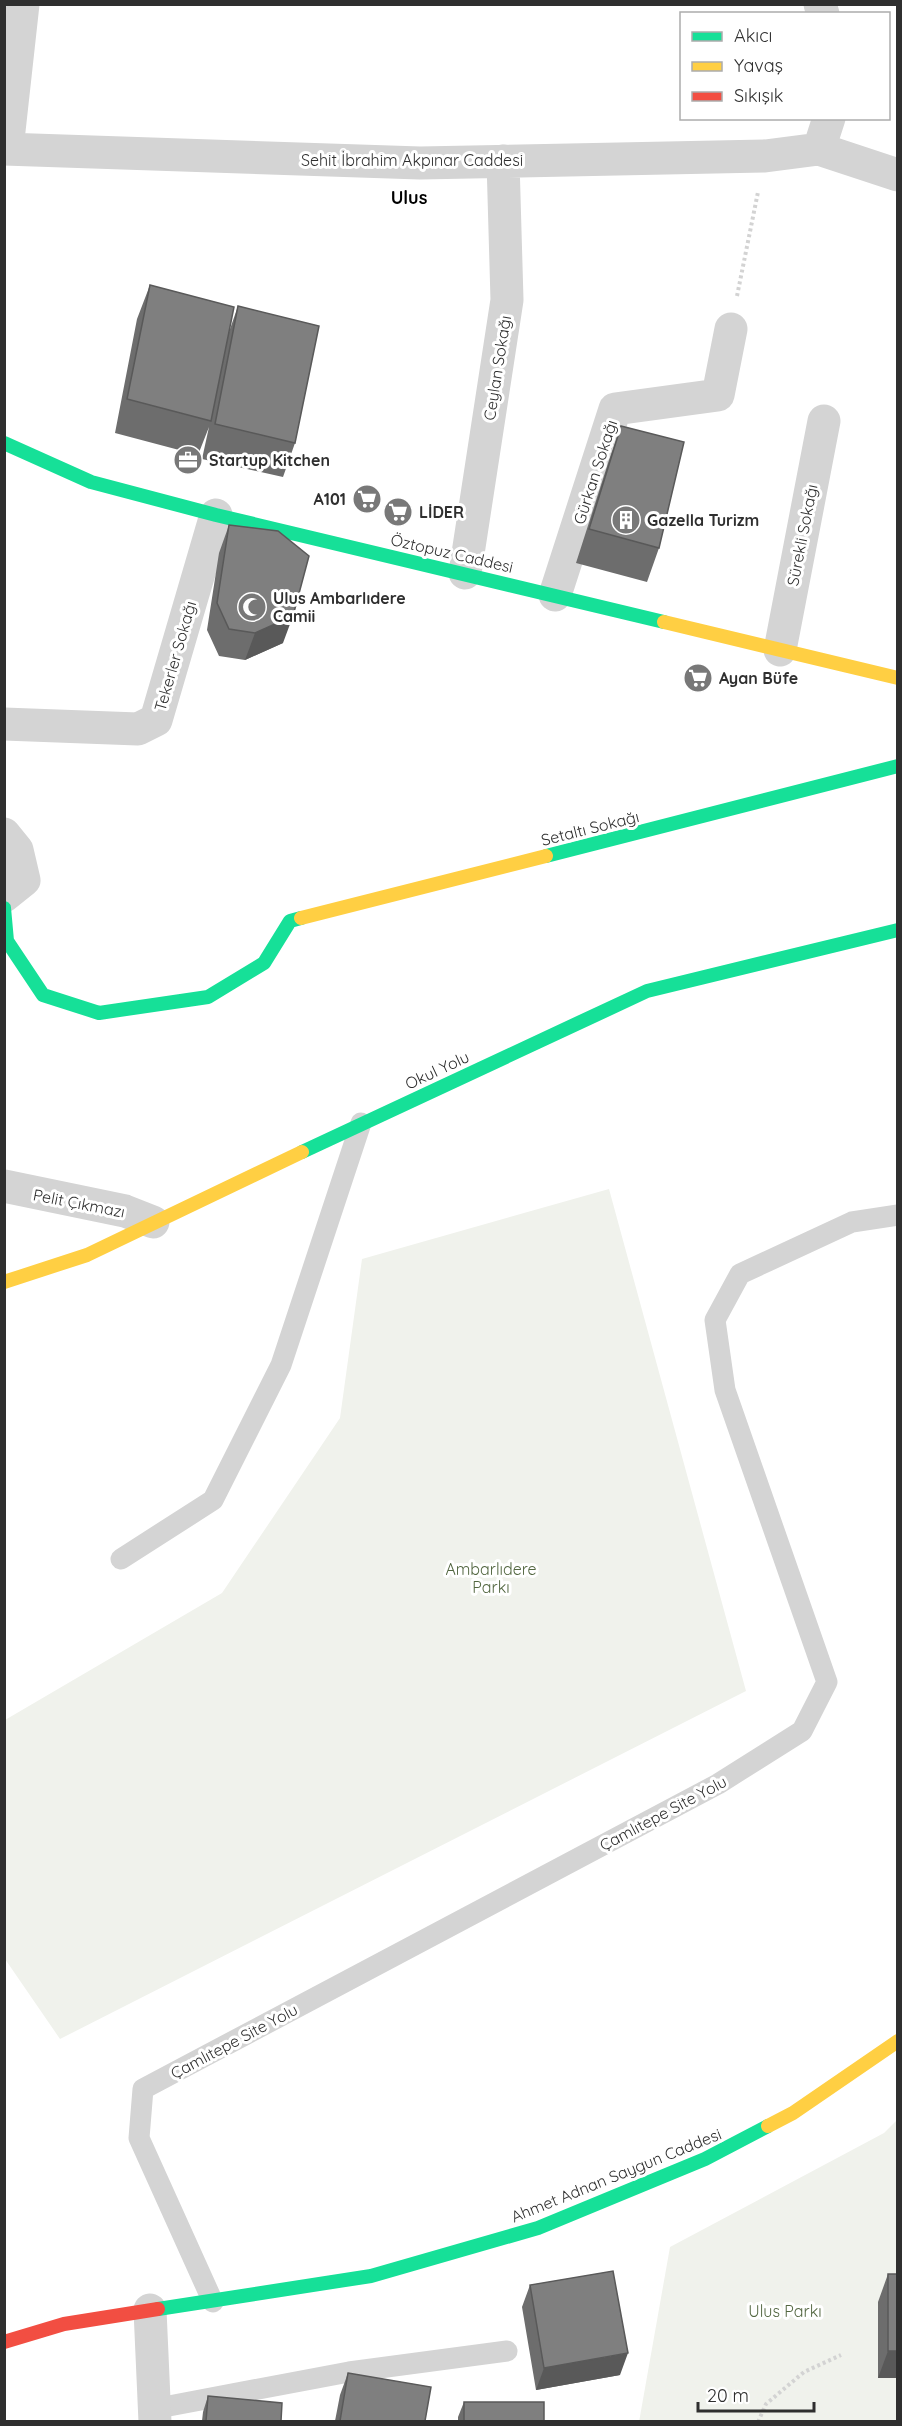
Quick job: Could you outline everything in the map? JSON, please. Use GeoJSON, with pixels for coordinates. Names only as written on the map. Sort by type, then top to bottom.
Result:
{"type":"FeatureCollection","features":[{"type":"Feature","properties":{"kind":"street"},"geometry":{"type":"LineString","coordinates":[[6,149],[22,4]]}},
{"type":"Feature","properties":{"kind":"street"},"geometry":{"type":"LineString","coordinates":[[828,120],[819,149],[897,175]]}},
{"type":"Feature","properties":{"kind":"street","name":"Sehit İbrahim Akpınar Caddesi"},"geometry":{"type":"LineString","coordinates":[[6,149],[420,163],[765,156],[819,149]]}},
{"type":"Feature","properties":{"kind":"street","name":"Ceylan Sokağı"},"geometry":{"type":"LineString","coordinates":[[465,573],[507,300],[503,161]]}},
{"type":"Feature","properties":{"kind":"street","name":"Gürkan Sokağı"},"geometry":{"type":"LineString","coordinates":[[555,595],[615,409],[718,395],[731,329]]}},
{"type":"Feature","properties":{"kind":"street","name":"Sürekli Sokağı"},"geometry":{"type":"LineString","coordinates":[[780,650],[824,421]]}},
{"type":"Feature","properties":{"kind":"street","name":"Öztopuz Caddesi"},"geometry":{"type":"LineString","coordinates":[[4,443],[92,482],[216,515],[897,678]]}},
{"type":"Feature","properties":{"kind":"street","name":"Tekerler Sokağı"},"geometry":{"type":"LineString","coordinates":[[4,724],[138,729],[156,720],[216,515]]}},
{"type":"Feature","properties":{"kind":"street","name":"Setaltı Sokağı"},"geometry":{"type":"LineString","coordinates":[[4,908],[7,941],[44,995],[99,1013],[208,997],[264,963],[290,921],[897,766]]}},
{"type":"Feature","properties":{"kind":"street"},"geometry":{"type":"LineString","coordinates":[[4,834],[17,850],[24,880],[4,896]]}},
{"type":"Feature","properties":{"kind":"street","name":"Okul Yolu"},"geometry":{"type":"LineString","coordinates":[[4,1282],[87,1255],[362,1123],[647,991],[897,930]]}},
{"type":"Feature","properties":{"kind":"street","name":"Pelit Çıkmazı"},"geometry":{"type":"LineString","coordinates":[[4,1186],[125,1211],[153,1222]]}},
{"type":"Feature","properties":{"kind":"street","name":"Ahmet Adnan Saygun Caddesi"},"geometry":{"type":"LineString","coordinates":[[4,2342],[64,2324],[371,2276],[538,2228],[705,2159],[793,2113],[897,2041]]}},
{"type":"Feature","properties":{"kind":"street"},"geometry":{"type":"LineString","coordinates":[[150,2310],[154,2415]]}},
{"type":"Feature","properties":{"kind":"lane"},"geometry":{"type":"LineString","coordinates":[[121,1559],[213,1500],[281,1365],[362,1123]]}},
{"type":"Feature","properties":{"kind":"lane","name":"Çamlıtepe Site Yolu"},"geometry":{"type":"LineString","coordinates":[[213,2302],[139,2138],[143,2089],[718,1784],[802,1731],[827,1682],[725,1390],[715,1320],[740,1274],[852,1222],[897,1215]]}},
{"type":"Feature","properties":{"kind":"lane"},"geometry":{"type":"LineString","coordinates":[[154,2415],[349,2372],[507,2351]]}},
{"type":"Feature","properties":{"kind":"path"},"geometry":{"type":"LineString","coordinates":[[731,329],[765,156]]}},
{"type":"Feature","properties":{"kind":"path"},"geometry":{"type":"LineString","coordinates":[[758,2421],[766,2404],[804,2372],[841,2355]]}},
{"type":"Feature","properties":{"kind":"green space","name":"Ambarlıdere Parkı"},"geometry":{"type":"Polygon","coordinates":[[[609,1189],[746,1691],[60,2039],[5,1959],[5,1720],[222,1593],[340,1418],[362,1259],[609,1189]]]}},
{"type":"Feature","properties":{"kind":"green space","name":"Ulus Parkı"},"geometry":{"type":"Polygon","coordinates":[[[897,2120],[897,2421],[639,2422],[670,2247],[884,2133],[897,2120]]]}},
{"type":"Feature","properties":{"kind":"building"},"geometry":{"type":"Polygon","coordinates":[[[150,285],[234,307],[211,421],[127,399],[150,285]]]}},
{"type":"Feature","properties":{"kind":"building"},"geometry":{"type":"Polygon","coordinates":[[[238,306],[319,326],[295,443],[215,424],[238,306]]]}},
{"type":"Feature","properties":{"kind":"building","name":"Gazella Turizm"},"geometry":{"type":"Polygon","coordinates":[[[621,426],[684,442],[659,548],[589,529],[621,426]]]}},
{"type":"Feature","properties":{"kind":"building","name":"Ulus Ambarlıdere Camii"},"geometry":{"type":"Polygon","coordinates":[[[229,525],[278,531],[309,556],[293,616],[255,633],[229,629],[217,603],[229,525]]]}},
{"type":"Feature","properties":{"kind":"building"},"geometry":{"type":"Polygon","coordinates":[[[613,2271],[628,2353],[544,2368],[530,2285],[613,2271]]]}},
{"type":"Feature","properties":{"kind":"building"},"geometry":{"type":"Polygon","coordinates":[[[888,2274],[897,2274],[897,2351],[888,2351],[888,2274]]]}},
{"type":"Feature","properties":{"kind":"building"},"geometry":{"type":"Polygon","coordinates":[[[348,2373],[431,2387],[425,2421],[340,2421],[348,2373]]]}},
{"type":"Feature","properties":{"kind":"building"},"geometry":{"type":"Polygon","coordinates":[[[208,2396],[282,2403],[281,2421],[206,2421],[208,2396]]]}},
{"type":"Feature","properties":{"kind":"building"},"geometry":{"type":"Polygon","coordinates":[[[464,2402],[544,2402],[544,2421],[464,2421],[464,2402]]]}},
{"type":"Feature","properties":{"kind":"traffic: fast"},"geometry":{"type":"LineString","coordinates":[[4,443],[91,482],[216,515],[664,622]]}},
{"type":"Feature","properties":{"kind":"traffic: fast"},"geometry":{"type":"LineString","coordinates":[[546,856],[898,766]]}},
{"type":"Feature","properties":{"kind":"traffic: fast"},"geometry":{"type":"LineString","coordinates":[[4,908],[7,941],[43,995],[99,1013],[208,997],[264,963],[290,921],[301,918]]}},
{"type":"Feature","properties":{"kind":"traffic: fast"},"geometry":{"type":"LineString","coordinates":[[302,1152],[647,991],[898,930]]}},
{"type":"Feature","properties":{"kind":"traffic: fast"},"geometry":{"type":"LineString","coordinates":[[158,2309],[371,2276],[538,2228],[705,2159],[768,2126]]}},
{"type":"Feature","properties":{"kind":"traffic: slow"},"geometry":{"type":"LineString","coordinates":[[664,622],[898,678]]}},
{"type":"Feature","properties":{"kind":"traffic: slow"},"geometry":{"type":"LineString","coordinates":[[301,918],[546,856]]}},
{"type":"Feature","properties":{"kind":"traffic: slow"},"geometry":{"type":"LineString","coordinates":[[4,1282],[87,1255],[302,1152]]}},
{"type":"Feature","properties":{"kind":"traffic: slow"},"geometry":{"type":"LineString","coordinates":[[768,2126],[793,2113],[898,2041]]}},
{"type":"Feature","properties":{"kind":"traffic: jam"},"geometry":{"type":"LineString","coordinates":[[4,2342],[64,2324],[158,2309]]}},
{"type":"Feature","properties":{"kind":"place","name":"Startup Kitchen"},"geometry":{"type":"Point","coordinates":[188,460]}},
{"type":"Feature","properties":{"kind":"place","name":"A101"},"geometry":{"type":"Point","coordinates":[367,499]}},
{"type":"Feature","properties":{"kind":"place","name":"LİDER"},"geometry":{"type":"Point","coordinates":[398,512]}},
{"type":"Feature","properties":{"kind":"place","name":"Gazella Turizm"},"geometry":{"type":"Point","coordinates":[626,520]}},
{"type":"Feature","properties":{"kind":"place","name":"Ulus Ambarlıdere Camii"},"geometry":{"type":"Point","coordinates":[252,607]}},
{"type":"Feature","properties":{"kind":"place","name":"Ayan Büfe"},"geometry":{"type":"Point","coordinates":[698,678]}},
{"type":"Feature","properties":{"kind":"district","name":"Ulus"},"geometry":{"type":"Point","coordinates":[409,197]}}]}
